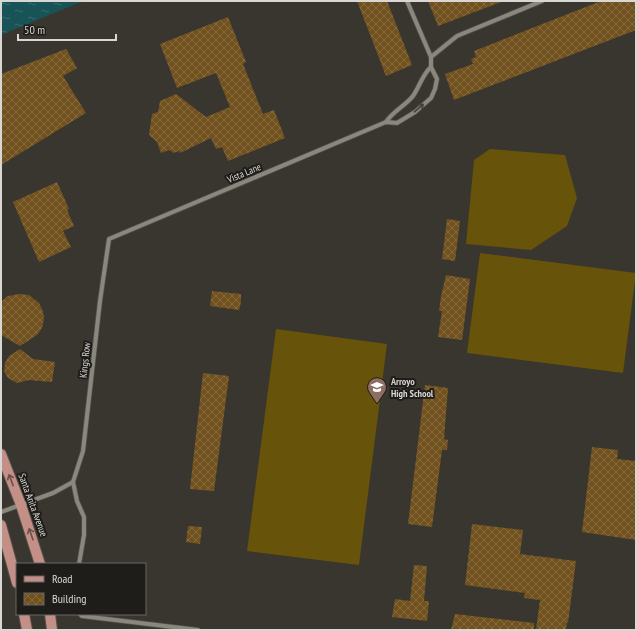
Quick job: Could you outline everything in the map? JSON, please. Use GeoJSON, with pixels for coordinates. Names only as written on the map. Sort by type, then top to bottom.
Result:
{"type":"FeatureCollection","features":[{"type":"Feature","properties":{"kind":"main road","name":"Santa Anita Avenue"},"geometry":{"type":"LineString","coordinates":[[1,454],[21,505],[40,563]]}},
{"type":"Feature","properties":{"kind":"main road"},"geometry":{"type":"LineString","coordinates":[[1,525],[16,578]]}},
{"type":"Feature","properties":{"kind":"main road"},"geometry":{"type":"LineString","coordinates":[[24,615],[27,630]]}},
{"type":"Feature","properties":{"kind":"main road"},"geometry":{"type":"LineString","coordinates":[[50,615],[52,630]]}},
{"type":"Feature","properties":{"kind":"street"},"geometry":{"type":"LineString","coordinates":[[407,1],[431,57],[457,36],[542,1]]}},
{"type":"Feature","properties":{"kind":"street","name":"Vista Lane"},"geometry":{"type":"LineString","coordinates":[[109,239],[386,122],[397,124],[415,112],[431,98],[437,79],[431,67],[431,57]]}},
{"type":"Feature","properties":{"kind":"street","name":"Vista Lane"},"geometry":{"type":"LineString","coordinates":[[386,122],[391,114],[412,97],[423,74],[431,67]]}},
{"type":"Feature","properties":{"kind":"street","name":"Kings Row"},"geometry":{"type":"LineString","coordinates":[[73,482],[83,451],[100,301],[109,239]]}},
{"type":"Feature","properties":{"kind":"street"},"geometry":{"type":"LineString","coordinates":[[1,512],[53,493],[73,482],[77,501],[84,517],[84,535],[79,563]]}},
{"type":"Feature","properties":{"kind":"street"},"geometry":{"type":"LineString","coordinates":[[81,615],[198,630]]}},
{"type":"Feature","properties":{"kind":"shaded area"},"geometry":{"type":"Polygon","coordinates":[[[490,149],[565,155],[577,198],[567,226],[531,250],[466,244],[474,160],[490,149]]]}},
{"type":"Feature","properties":{"kind":"shaded area"},"geometry":{"type":"Polygon","coordinates":[[[480,253],[636,273],[623,373],[467,353],[480,253]]]}},
{"type":"Feature","properties":{"kind":"shaded area"},"geometry":{"type":"Polygon","coordinates":[[[276,329],[387,344],[359,565],[247,551],[276,329]]]}},
{"type":"Feature","properties":{"kind":"water"},"geometry":{"type":"Polygon","coordinates":[[[1,1],[83,1],[1,35],[1,1]]]}},
{"type":"Feature","properties":{"kind":"building"},"geometry":{"type":"Polygon","coordinates":[[[357,1],[387,1],[412,65],[386,76],[357,1]]]}},
{"type":"Feature","properties":{"kind":"building"},"geometry":{"type":"Polygon","coordinates":[[[428,1],[501,1],[501,2],[438,26],[428,1]]]}},
{"type":"Feature","properties":{"kind":"building"},"geometry":{"type":"Polygon","coordinates":[[[601,1],[636,1],[636,30],[454,100],[445,74],[473,64],[471,59],[476,57],[474,51],[601,1]]]}},
{"type":"Feature","properties":{"kind":"building"},"geometry":{"type":"Polygon","coordinates":[[[228,17],[246,62],[243,64],[263,114],[274,110],[285,138],[228,161],[222,147],[216,149],[211,138],[180,153],[179,151],[173,153],[170,150],[161,153],[157,142],[149,135],[152,114],[158,112],[160,101],[176,94],[206,117],[230,107],[216,73],[177,88],[160,44],[228,17]]]}},
{"type":"Feature","properties":{"kind":"building"},"geometry":{"type":"Polygon","coordinates":[[[66,49],[77,68],[63,76],[86,113],[1,165],[1,74],[66,49]]]}},
{"type":"Feature","properties":{"kind":"building"},"geometry":{"type":"Polygon","coordinates":[[[57,182],[69,209],[67,210],[74,226],[63,231],[71,247],[39,262],[13,202],[57,182]]]}},
{"type":"Feature","properties":{"kind":"building"},"geometry":{"type":"Polygon","coordinates":[[[447,219],[460,221],[455,261],[442,259],[447,219]]]}},
{"type":"Feature","properties":{"kind":"building"},"geometry":{"type":"Polygon","coordinates":[[[446,275],[470,279],[462,340],[438,337],[442,311],[439,311],[446,275]]]}},
{"type":"Feature","properties":{"kind":"building"},"geometry":{"type":"Polygon","coordinates":[[[212,291],[241,294],[239,310],[210,306],[212,291]]]}},
{"type":"Feature","properties":{"kind":"building"},"geometry":{"type":"Polygon","coordinates":[[[20,294],[29,295],[39,303],[43,311],[44,319],[42,328],[37,335],[20,346],[1,335],[1,302],[8,296],[20,294]]]}},
{"type":"Feature","properties":{"kind":"building"},"geometry":{"type":"Polygon","coordinates":[[[20,349],[33,359],[55,362],[52,382],[29,380],[17,383],[8,378],[4,371],[5,363],[9,356],[20,349]]]}},
{"type":"Feature","properties":{"kind":"building"},"geometry":{"type":"Polygon","coordinates":[[[203,373],[229,376],[214,491],[190,489],[203,373]]]}},
{"type":"Feature","properties":{"kind":"building"},"geometry":{"type":"Polygon","coordinates":[[[425,385],[448,388],[444,439],[448,440],[447,450],[442,450],[432,527],[408,524],[425,385]]]}},
{"type":"Feature","properties":{"kind":"building"},"geometry":{"type":"Polygon","coordinates":[[[592,447],[618,450],[617,459],[636,461],[636,540],[582,532],[592,447]]]}},
{"type":"Feature","properties":{"kind":"building"},"geometry":{"type":"Polygon","coordinates":[[[472,524],[523,530],[520,554],[576,561],[566,630],[536,630],[540,600],[524,598],[525,593],[465,585],[472,524]]]}},
{"type":"Feature","properties":{"kind":"building"},"geometry":{"type":"Polygon","coordinates":[[[188,526],[202,527],[200,544],[186,542],[188,526]]]}},
{"type":"Feature","properties":{"kind":"building"},"geometry":{"type":"Polygon","coordinates":[[[414,565],[427,566],[424,601],[429,601],[427,621],[392,617],[395,599],[410,601],[414,565]]]}},
{"type":"Feature","properties":{"kind":"building"},"geometry":{"type":"Polygon","coordinates":[[[455,614],[534,623],[534,630],[451,630],[455,614]]]}},
{"type":"Feature","properties":{"kind":"place","name":"Arroyo High School"},"geometry":{"type":"Point","coordinates":[377,404]}}]}
